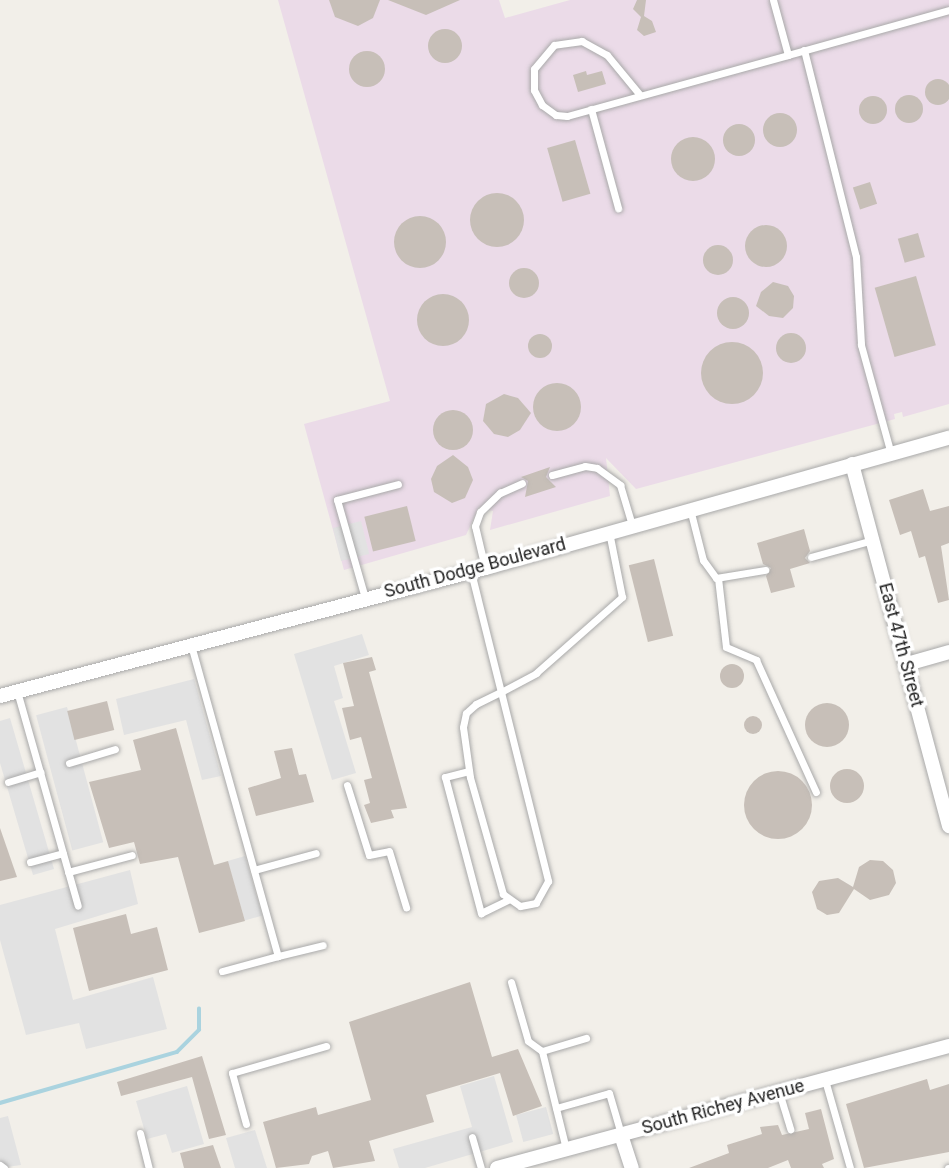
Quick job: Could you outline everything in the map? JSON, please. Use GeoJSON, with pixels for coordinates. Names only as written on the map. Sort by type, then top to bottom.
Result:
{"type":"FeatureCollection","features":[{"type":"Feature","properties":{"kind":"street","name":"South Dodge Boulevard"},"geometry":{"type":"LineString","coordinates":[[0,696],[478,569],[949,438]]}},
{"type":"Feature","properties":{"kind":"street","name":"East 47th Street"},"geometry":{"type":"LineString","coordinates":[[852,464],[949,826]]}},
{"type":"Feature","properties":{"kind":"street"},"geometry":{"type":"LineString","coordinates":[[907,664],[949,652]]}},
{"type":"Feature","properties":{"kind":"street","name":"South Richey Avenue"},"geometry":{"type":"LineString","coordinates":[[497,1168],[949,1046]]}},
{"type":"Feature","properties":{"kind":"street"},"geometry":{"type":"LineString","coordinates":[[621,1135],[632,1168]]}},
{"type":"Feature","properties":{"kind":"lane"},"geometry":{"type":"LineString","coordinates":[[773,0],[788,55]]}},
{"type":"Feature","properties":{"kind":"lane"},"geometry":{"type":"LineString","coordinates":[[640,96],[597,47],[582,41],[554,45],[534,69],[534,90],[542,105],[556,115],[640,96],[949,10]]}},
{"type":"Feature","properties":{"kind":"lane"},"geometry":{"type":"LineString","coordinates":[[804,50],[856,257],[862,345],[891,454]]}},
{"type":"Feature","properties":{"kind":"lane"},"geometry":{"type":"LineString","coordinates":[[591,109],[618,208]]}},
{"type":"Feature","properties":{"kind":"lane"},"geometry":{"type":"LineString","coordinates":[[552,475],[585,466],[597,468],[620,485],[632,526]]}},
{"type":"Feature","properties":{"kind":"lane"},"geometry":{"type":"LineString","coordinates":[[522,483],[500,493],[480,512],[475,526],[478,569],[501,692],[548,881],[536,903],[520,906],[508,900],[469,771],[463,727],[466,713],[501,692],[536,673],[622,597],[609,531]]}},
{"type":"Feature","properties":{"kind":"lane"},"geometry":{"type":"LineString","coordinates":[[365,598],[337,500],[398,484]]}},
{"type":"Feature","properties":{"kind":"lane"},"geometry":{"type":"LineString","coordinates":[[690,508],[703,559],[718,578],[726,647],[756,660],[816,792]]}},
{"type":"Feature","properties":{"kind":"lane"},"geometry":{"type":"LineString","coordinates":[[811,557],[873,540]]}},
{"type":"Feature","properties":{"kind":"lane"},"geometry":{"type":"LineString","coordinates":[[718,578],[765,570]]}},
{"type":"Feature","properties":{"kind":"lane"},"geometry":{"type":"LineString","coordinates":[[191,645],[278,956]]}},
{"type":"Feature","properties":{"kind":"lane"},"geometry":{"type":"LineString","coordinates":[[18,691],[78,906]]}},
{"type":"Feature","properties":{"kind":"lane"},"geometry":{"type":"LineString","coordinates":[[69,763],[114,749]]}},
{"type":"Feature","properties":{"kind":"lane"},"geometry":{"type":"LineString","coordinates":[[469,771],[445,777],[481,912],[508,900]]}},
{"type":"Feature","properties":{"kind":"lane"},"geometry":{"type":"LineString","coordinates":[[8,782],[40,772]]}},
{"type":"Feature","properties":{"kind":"lane"},"geometry":{"type":"LineString","coordinates":[[347,785],[369,855],[388,852],[406,907]]}},
{"type":"Feature","properties":{"kind":"lane"},"geometry":{"type":"LineString","coordinates":[[30,862],[63,853]]}},
{"type":"Feature","properties":{"kind":"lane"},"geometry":{"type":"LineString","coordinates":[[254,870],[316,853]]}},
{"type":"Feature","properties":{"kind":"lane"},"geometry":{"type":"LineString","coordinates":[[68,872],[132,855]]}},
{"type":"Feature","properties":{"kind":"lane"},"geometry":{"type":"LineString","coordinates":[[222,971],[323,945]]}},
{"type":"Feature","properties":{"kind":"lane"},"geometry":{"type":"LineString","coordinates":[[511,982],[528,1041],[542,1051],[566,1149]]}},
{"type":"Feature","properties":{"kind":"lane"},"geometry":{"type":"LineString","coordinates":[[542,1051],[586,1038]]}},
{"type":"Feature","properties":{"kind":"lane"},"geometry":{"type":"LineString","coordinates":[[246,1124],[232,1073],[326,1046]]}},
{"type":"Feature","properties":{"kind":"lane"},"geometry":{"type":"LineString","coordinates":[[825,1080],[850,1168]]}},
{"type":"Feature","properties":{"kind":"lane"},"geometry":{"type":"LineString","coordinates":[[779,1092],[790,1129]]}},
{"type":"Feature","properties":{"kind":"lane"},"geometry":{"type":"LineString","coordinates":[[556,1108],[609,1093],[621,1135]]}},
{"type":"Feature","properties":{"kind":"lane"},"geometry":{"type":"LineString","coordinates":[[140,1133],[149,1168]]}},
{"type":"Feature","properties":{"kind":"lane"},"geometry":{"type":"LineString","coordinates":[[472,1138],[481,1168]]}},
{"type":"Feature","properties":{"kind":"lane"},"geometry":{"type":"LineString","coordinates":[[0,1164],[4,1168]]}},
{"type":"Feature","properties":{"kind":"shaded area"},"geometry":{"type":"Polygon","coordinates":[[[278,0],[499,0],[505,18],[570,0],[949,0],[949,404],[903,417],[902,412],[894,414],[895,419],[636,489],[606,458],[610,496],[490,530],[493,511],[479,507],[466,535],[344,570],[304,424],[390,401],[278,0]]]}},
{"type":"Feature","properties":{"kind":"shaded area"},"geometry":{"type":"Polygon","coordinates":[[[361,521],[369,554],[341,561],[333,528],[361,521]]]}},
{"type":"Feature","properties":{"kind":"shaded area"},"geometry":{"type":"Polygon","coordinates":[[[362,634],[369,655],[334,666],[343,698],[334,701],[356,773],[332,780],[294,654],[362,634]]]}},
{"type":"Feature","properties":{"kind":"shaded area"},"geometry":{"type":"Polygon","coordinates":[[[194,679],[221,776],[202,780],[186,720],[124,735],[116,699],[194,679]]]}},
{"type":"Feature","properties":{"kind":"shaded area"},"geometry":{"type":"Polygon","coordinates":[[[67,707],[103,842],[72,851],[36,715],[67,707]]]}},
{"type":"Feature","properties":{"kind":"shaded area"},"geometry":{"type":"Polygon","coordinates":[[[10,718],[54,869],[33,875],[0,763],[0,721],[10,718]]]}},
{"type":"Feature","properties":{"kind":"shaded area"},"geometry":{"type":"Polygon","coordinates":[[[245,856],[262,916],[245,921],[228,861],[245,856]]]}},
{"type":"Feature","properties":{"kind":"shaded area"},"geometry":{"type":"Polygon","coordinates":[[[130,870],[138,904],[55,929],[73,1000],[153,977],[167,1029],[86,1049],[79,1023],[26,1035],[0,940],[0,905],[130,870]]]}},
{"type":"Feature","properties":{"kind":"shaded area"},"geometry":{"type":"Polygon","coordinates":[[[494,1076],[513,1142],[425,1168],[399,1168],[393,1149],[472,1127],[460,1086],[494,1076]]]}},
{"type":"Feature","properties":{"kind":"shaded area"},"geometry":{"type":"Polygon","coordinates":[[[187,1086],[204,1144],[172,1153],[166,1134],[147,1139],[136,1101],[187,1086]]]}},
{"type":"Feature","properties":{"kind":"shaded area"},"geometry":{"type":"Polygon","coordinates":[[[546,1107],[553,1134],[523,1142],[516,1115],[546,1107]]]}},
{"type":"Feature","properties":{"kind":"shaded area"},"geometry":{"type":"Polygon","coordinates":[[[8,1116],[21,1165],[0,1168],[0,1118],[8,1116]]]}},
{"type":"Feature","properties":{"kind":"shaded area"},"geometry":{"type":"Polygon","coordinates":[[[255,1130],[267,1168],[235,1168],[226,1138],[255,1130]]]}},
{"type":"Feature","properties":{"kind":"building"},"geometry":{"type":"Polygon","coordinates":[[[329,0],[380,0],[373,18],[358,26],[335,17],[329,0]]]}},
{"type":"Feature","properties":{"kind":"building"},"geometry":{"type":"Polygon","coordinates":[[[388,0],[460,0],[426,15],[388,0]]]}},
{"type":"Feature","properties":{"kind":"building"},"geometry":{"type":"Polygon","coordinates":[[[637,0],[646,0],[644,16],[652,21],[656,32],[644,36],[637,30],[641,17],[633,9],[637,0]]]}},
{"type":"Feature","properties":{"kind":"building"},"geometry":{"type":"Polygon","coordinates":[[[445,29],[457,34],[462,46],[457,58],[445,63],[433,58],[428,46],[433,34],[445,29]]]}},
{"type":"Feature","properties":{"kind":"building"},"geometry":{"type":"Polygon","coordinates":[[[367,51],[380,56],[385,69],[380,82],[367,87],[354,82],[349,69],[354,56],[367,51]]]}},
{"type":"Feature","properties":{"kind":"building"},"geometry":{"type":"Polygon","coordinates":[[[586,71],[587,75],[602,71],[606,84],[578,92],[573,75],[586,71]]]}},
{"type":"Feature","properties":{"kind":"building"},"geometry":{"type":"Polygon","coordinates":[[[938,79],[947,83],[951,92],[947,101],[938,105],[929,101],[925,92],[929,83],[938,79]]]}},
{"type":"Feature","properties":{"kind":"building"},"geometry":{"type":"Polygon","coordinates":[[[909,95],[919,99],[923,109],[919,119],[909,123],[899,119],[895,109],[899,99],[909,95]]]}},
{"type":"Feature","properties":{"kind":"building"},"geometry":{"type":"Polygon","coordinates":[[[873,96],[883,100],[887,110],[883,120],[873,124],[863,120],[859,110],[863,100],[873,96]]]}},
{"type":"Feature","properties":{"kind":"building"},"geometry":{"type":"Polygon","coordinates":[[[780,113],[792,118],[797,130],[792,142],[780,147],[768,142],[763,130],[768,118],[780,113]]]}},
{"type":"Feature","properties":{"kind":"building"},"geometry":{"type":"Polygon","coordinates":[[[739,124],[750,129],[755,140],[750,151],[739,156],[728,151],[723,140],[728,129],[739,124]]]}},
{"type":"Feature","properties":{"kind":"building"},"geometry":{"type":"Polygon","coordinates":[[[693,137],[702,138],[709,143],[714,150],[714,168],[709,175],[702,180],[693,181],[684,180],[677,175],[672,168],[671,159],[672,150],[677,143],[684,138],[693,137]]]}},
{"type":"Feature","properties":{"kind":"building"},"geometry":{"type":"Polygon","coordinates":[[[575,140],[590,194],[563,202],[547,148],[575,140]]]}},
{"type":"Feature","properties":{"kind":"building"},"geometry":{"type":"Polygon","coordinates":[[[870,182],[877,204],[860,209],[853,188],[870,182]]]}},
{"type":"Feature","properties":{"kind":"building"},"geometry":{"type":"Polygon","coordinates":[[[497,193],[516,201],[524,220],[516,239],[497,247],[478,239],[470,220],[478,201],[497,193]]]}},
{"type":"Feature","properties":{"kind":"building"},"geometry":{"type":"Polygon","coordinates":[[[420,216],[430,218],[438,224],[444,232],[444,252],[438,260],[430,266],[420,268],[410,266],[402,260],[396,252],[394,242],[396,232],[402,224],[410,218],[420,216]]]}},
{"type":"Feature","properties":{"kind":"building"},"geometry":{"type":"Polygon","coordinates":[[[766,225],[781,231],[787,246],[781,261],[766,267],[751,261],[745,246],[751,231],[766,225]]]}},
{"type":"Feature","properties":{"kind":"building"},"geometry":{"type":"Polygon","coordinates":[[[918,233],[925,257],[905,263],[898,239],[918,233]]]}},
{"type":"Feature","properties":{"kind":"building"},"geometry":{"type":"Polygon","coordinates":[[[718,245],[729,249],[733,260],[729,271],[718,275],[707,271],[703,260],[707,249],[718,245]]]}},
{"type":"Feature","properties":{"kind":"building"},"geometry":{"type":"Polygon","coordinates":[[[524,268],[535,272],[539,283],[535,294],[524,298],[513,294],[509,283],[513,272],[524,268]]]}},
{"type":"Feature","properties":{"kind":"building"},"geometry":{"type":"Polygon","coordinates":[[[916,276],[936,345],[895,357],[875,288],[916,276]]]}},
{"type":"Feature","properties":{"kind":"building"},"geometry":{"type":"Polygon","coordinates":[[[773,282],[788,286],[794,296],[793,308],[783,318],[769,316],[756,306],[761,292],[773,282]]]}},
{"type":"Feature","properties":{"kind":"building"},"geometry":{"type":"Polygon","coordinates":[[[443,294],[453,296],[461,302],[467,310],[467,330],[461,338],[453,344],[443,346],[433,344],[425,338],[419,330],[417,320],[419,310],[425,302],[433,296],[443,294]]]}},
{"type":"Feature","properties":{"kind":"building"},"geometry":{"type":"Polygon","coordinates":[[[733,297],[744,302],[749,313],[744,324],[733,329],[722,324],[717,313],[722,302],[733,297]]]}},
{"type":"Feature","properties":{"kind":"building"},"geometry":{"type":"Polygon","coordinates":[[[791,333],[797,334],[805,342],[805,354],[797,362],[791,363],[785,362],[777,354],[776,348],[777,342],[785,334],[791,333]]]}},
{"type":"Feature","properties":{"kind":"building"},"geometry":{"type":"Polygon","coordinates":[[[535,334],[545,334],[552,341],[552,351],[545,358],[535,358],[528,351],[528,341],[535,334]]]}},
{"type":"Feature","properties":{"kind":"building"},"geometry":{"type":"Polygon","coordinates":[[[732,342],[744,344],[754,351],[761,361],[761,385],[754,395],[744,402],[732,404],[720,402],[710,395],[703,385],[701,373],[703,361],[710,351],[720,344],[732,342]]]}},
{"type":"Feature","properties":{"kind":"building"},"geometry":{"type":"Polygon","coordinates":[[[557,383],[574,390],[581,407],[574,424],[557,431],[540,424],[533,407],[540,390],[557,383]]]}},
{"type":"Feature","properties":{"kind":"building"},"geometry":{"type":"Polygon","coordinates":[[[504,394],[518,398],[531,413],[520,430],[508,437],[494,434],[483,421],[486,404],[504,394]]]}},
{"type":"Feature","properties":{"kind":"building"},"geometry":{"type":"Polygon","coordinates":[[[453,410],[467,416],[473,430],[467,444],[453,450],[439,444],[433,430],[439,416],[453,410]]]}},
{"type":"Feature","properties":{"kind":"building"},"geometry":{"type":"Polygon","coordinates":[[[453,455],[468,467],[473,480],[465,498],[452,503],[434,492],[431,479],[437,466],[453,455]]]}},
{"type":"Feature","properties":{"kind":"building"},"geometry":{"type":"Polygon","coordinates":[[[550,467],[546,477],[556,487],[525,497],[528,481],[521,477],[550,467]]]}},
{"type":"Feature","properties":{"kind":"building"},"geometry":{"type":"Polygon","coordinates":[[[923,489],[930,511],[949,506],[949,543],[941,546],[949,600],[938,603],[925,556],[919,558],[911,531],[900,535],[889,500],[923,489]]]}},
{"type":"Feature","properties":{"kind":"building"},"geometry":{"type":"Polygon","coordinates":[[[407,506],[416,541],[373,552],[364,517],[407,506]]]}},
{"type":"Feature","properties":{"kind":"building"},"geometry":{"type":"Polygon","coordinates":[[[804,529],[810,551],[805,558],[810,563],[790,569],[795,587],[771,593],[766,576],[771,568],[763,564],[757,543],[804,529]]]}},
{"type":"Feature","properties":{"kind":"building"},"geometry":{"type":"Polygon","coordinates":[[[654,559],[673,636],[648,642],[629,565],[654,559]]]}},
{"type":"Feature","properties":{"kind":"building"},"geometry":{"type":"Polygon","coordinates":[[[372,657],[376,670],[369,672],[407,808],[391,810],[394,818],[371,823],[364,805],[370,803],[364,780],[372,778],[361,737],[350,740],[342,708],[354,706],[343,663],[372,657]]]}},
{"type":"Feature","properties":{"kind":"building"},"geometry":{"type":"Polygon","coordinates":[[[732,664],[741,667],[744,676],[741,685],[732,688],[723,685],[720,676],[723,667],[732,664]]]}},
{"type":"Feature","properties":{"kind":"building"},"geometry":{"type":"Polygon","coordinates":[[[107,701],[114,730],[74,740],[67,711],[107,701]]]}},
{"type":"Feature","properties":{"kind":"building"},"geometry":{"type":"Polygon","coordinates":[[[827,703],[843,709],[849,725],[843,741],[827,747],[811,741],[805,725],[811,709],[827,703]]]}},
{"type":"Feature","properties":{"kind":"building"},"geometry":{"type":"Polygon","coordinates":[[[749,716],[757,716],[762,725],[760,732],[749,734],[744,729],[744,721],[749,716]]]}},
{"type":"Feature","properties":{"kind":"building"},"geometry":{"type":"Polygon","coordinates":[[[176,728],[214,865],[228,861],[245,921],[199,933],[178,857],[140,864],[134,842],[109,848],[89,782],[141,770],[133,740],[176,728]]]}},
{"type":"Feature","properties":{"kind":"building"},"geometry":{"type":"Polygon","coordinates":[[[292,748],[299,775],[306,774],[314,802],[256,816],[248,788],[281,778],[274,751],[292,748]]]}},
{"type":"Feature","properties":{"kind":"building"},"geometry":{"type":"Polygon","coordinates":[[[847,769],[859,774],[864,786],[859,798],[847,803],[835,798],[830,786],[835,774],[847,769]]]}},
{"type":"Feature","properties":{"kind":"building"},"geometry":{"type":"Polygon","coordinates":[[[785,771],[806,786],[812,798],[810,818],[802,829],[785,839],[771,839],[754,829],[746,818],[744,798],[754,781],[765,773],[785,771]]]}},
{"type":"Feature","properties":{"kind":"building"},"geometry":{"type":"Polygon","coordinates":[[[0,828],[17,877],[0,881],[0,828]]]}},
{"type":"Feature","properties":{"kind":"building"},"geometry":{"type":"Polygon","coordinates":[[[870,860],[883,861],[893,870],[896,883],[889,895],[870,900],[854,889],[839,913],[827,915],[817,909],[812,892],[819,881],[838,878],[853,887],[859,867],[870,860]]]}},
{"type":"Feature","properties":{"kind":"building"},"geometry":{"type":"Polygon","coordinates":[[[126,914],[131,934],[157,927],[168,970],[89,991],[73,928],[126,914]]]}},
{"type":"Feature","properties":{"kind":"building"},"geometry":{"type":"Polygon","coordinates":[[[470,982],[492,1057],[518,1049],[542,1106],[513,1116],[500,1073],[426,1095],[434,1122],[369,1141],[375,1161],[333,1168],[328,1151],[312,1156],[309,1164],[276,1168],[263,1122],[316,1107],[318,1115],[371,1100],[349,1022],[470,982]]]}},
{"type":"Feature","properties":{"kind":"building"},"geometry":{"type":"Polygon","coordinates":[[[202,1056],[226,1135],[209,1139],[192,1077],[121,1096],[117,1082],[202,1056]]]}},
{"type":"Feature","properties":{"kind":"building"},"geometry":{"type":"Polygon","coordinates":[[[927,1079],[930,1090],[949,1084],[949,1152],[864,1168],[846,1104],[927,1079]]]}},
{"type":"Feature","properties":{"kind":"building"},"geometry":{"type":"Polygon","coordinates":[[[821,1109],[834,1159],[822,1164],[824,1168],[791,1168],[788,1160],[768,1168],[689,1168],[729,1153],[727,1145],[762,1134],[760,1127],[778,1125],[782,1135],[809,1129],[805,1113],[821,1109]]]}},
{"type":"Feature","properties":{"kind":"building"},"geometry":{"type":"Polygon","coordinates":[[[213,1145],[221,1168],[184,1168],[180,1153],[213,1145]]]}},
{"type":"Feature","properties":{"kind":"waterway"},"geometry":{"type":"LineString","coordinates":[[0,1103],[177,1052],[199,1030],[199,1009]]}}]}
